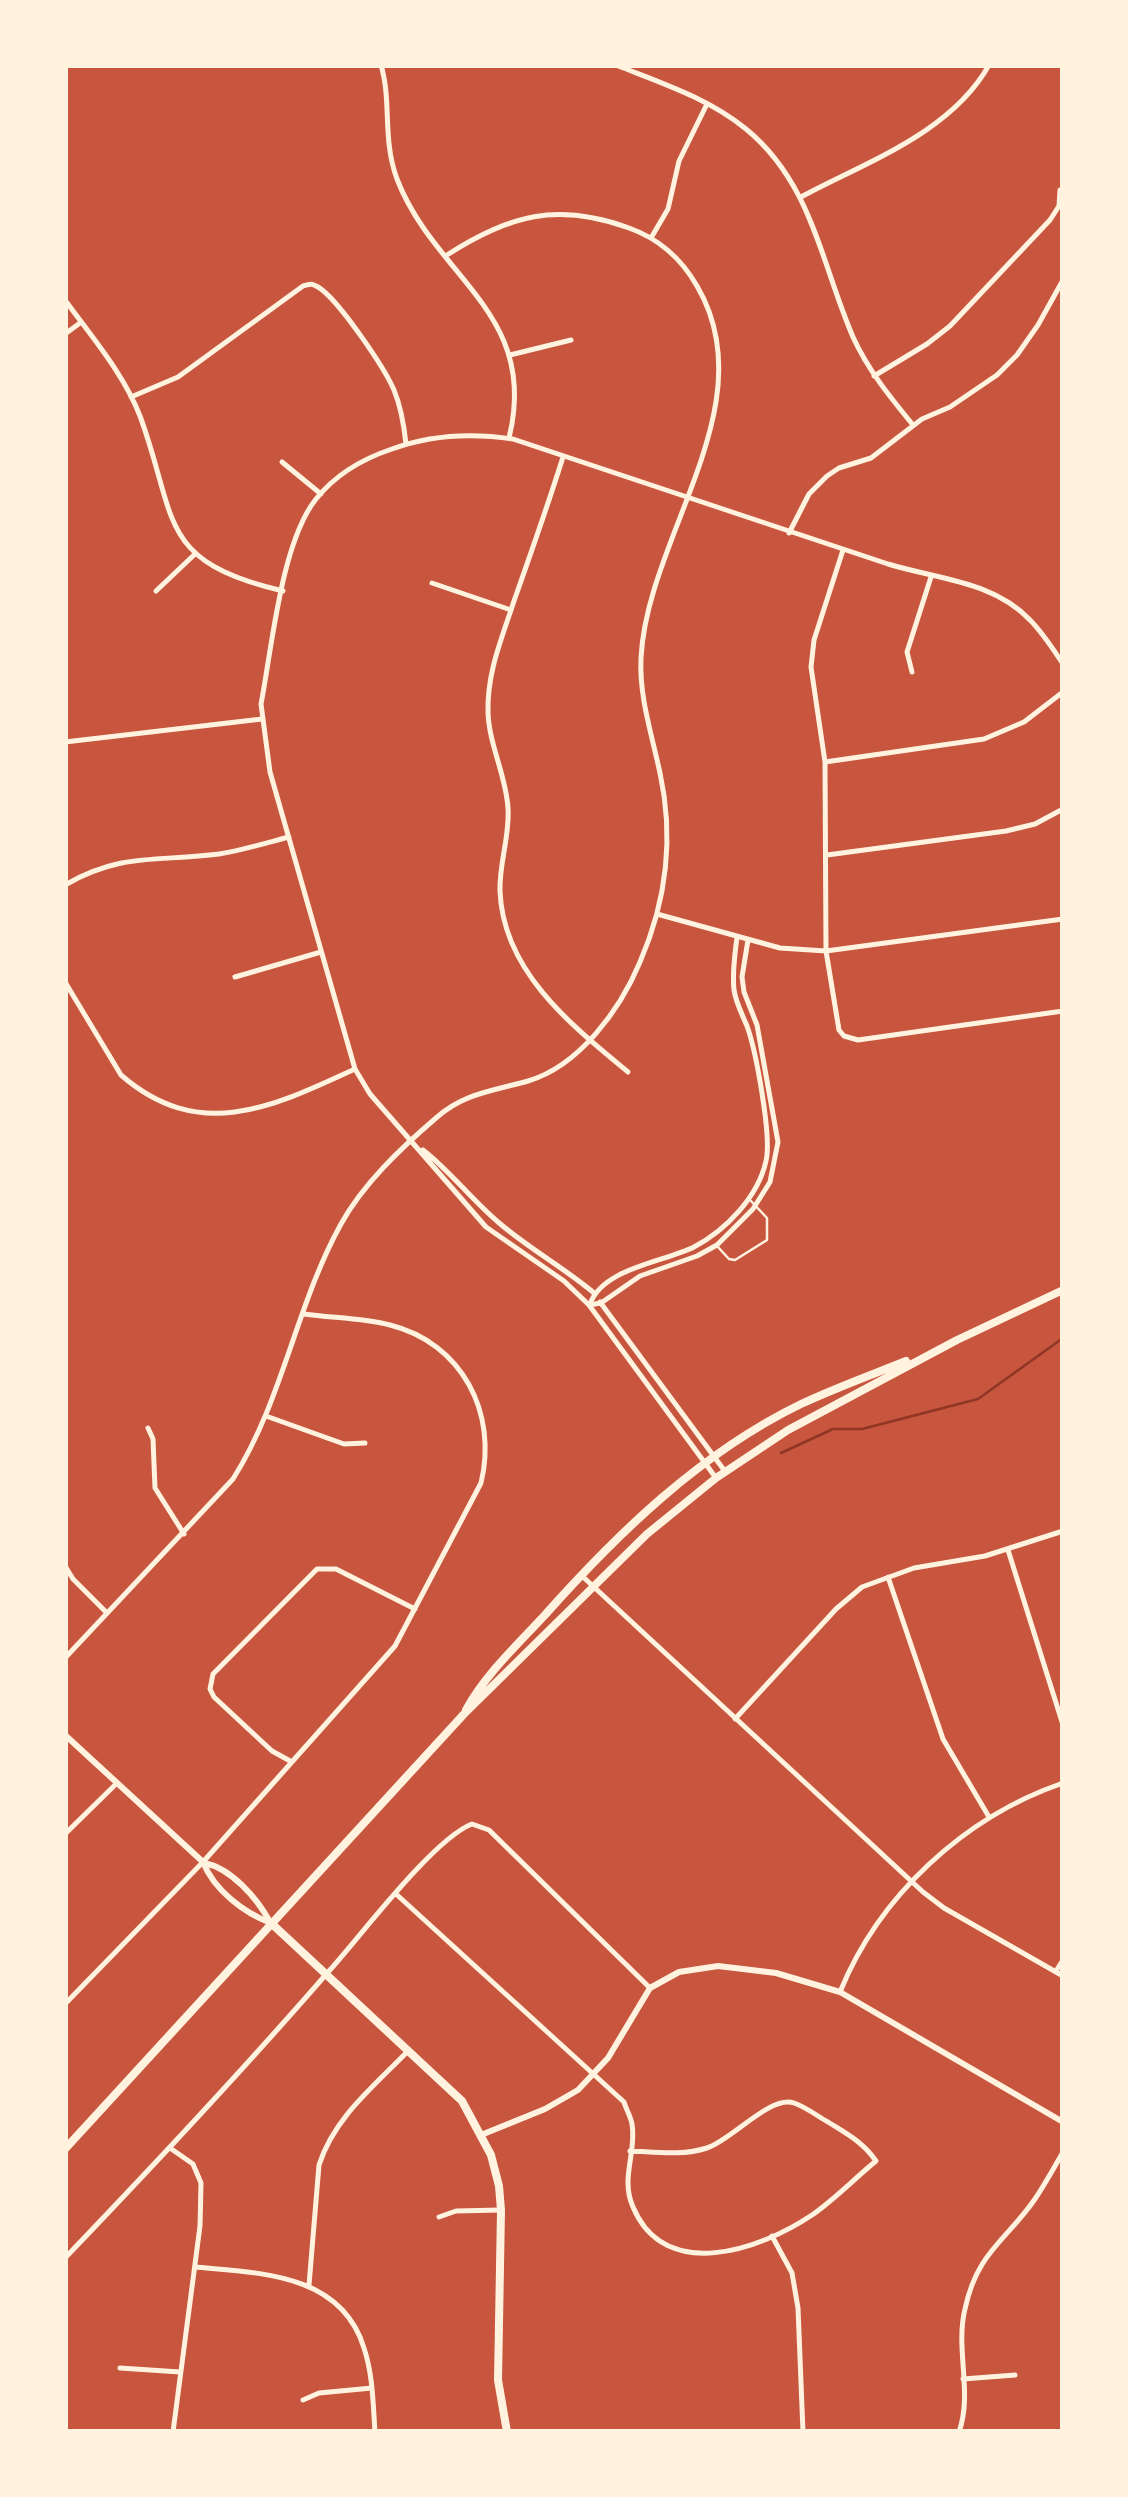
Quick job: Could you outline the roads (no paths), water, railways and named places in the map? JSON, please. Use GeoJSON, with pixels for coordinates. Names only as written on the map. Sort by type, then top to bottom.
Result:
{"type":"FeatureCollection","features":[{"type":"Feature","properties":{"kind":"main road"},"geometry":{"type":"LineString","coordinates":[[65,2149],[464,1714],[647,1534],[716,1478],[829,1406],[1063,1290]]}},
{"type":"Feature","properties":{"kind":"main road"},"geometry":{"type":"LineString","coordinates":[[464,1714],[490,1678],[581,1574],[624,1532],[715,1457],[800,1404],[956,1340]]}},
{"type":"Feature","properties":{"kind":"main road"},"geometry":{"type":"LineString","coordinates":[[271,1923],[462,2101],[481,2134],[496,2169],[501,2210],[498,2380],[507,2432]]}},
{"type":"Feature","properties":{"kind":"street"},"geometry":{"type":"LineString","coordinates":[[382,65],[387,141],[396,176],[410,204],[491,315],[510,355],[516,412],[509,438]]}},
{"type":"Feature","properties":{"kind":"street"},"geometry":{"type":"LineString","coordinates":[[616,65],[708,103],[746,128],[785,170],[801,196],[851,333],[882,388],[913,425]]}},
{"type":"Feature","properties":{"kind":"street"},"geometry":{"type":"LineString","coordinates":[[801,196],[918,135],[958,104],[989,65]]}},
{"type":"Feature","properties":{"kind":"street"},"geometry":{"type":"LineString","coordinates":[[652,238],[668,208],[680,161],[708,103]]}},
{"type":"Feature","properties":{"kind":"street"},"geometry":{"type":"LineString","coordinates":[[874,376],[950,326],[1050,220],[1059,206],[1060,190]]}},
{"type":"Feature","properties":{"kind":"street"},"geometry":{"type":"LineString","coordinates":[[65,1658],[234,1480],[266,1416],[328,1254],[352,1206],[367,1187],[450,1106],[470,1095],[542,1076],[560,1066],[589,1040],[625,993],[658,914],[667,852],[667,813],[641,686],[641,654],[660,575],[716,408],[719,359],[704,297],[679,258],[652,238],[596,216],[549,214],[499,226],[447,256]]}},
{"type":"Feature","properties":{"kind":"street"},"geometry":{"type":"LineString","coordinates":[[789,532],[816,485],[839,468],[870,458],[913,425],[974,393],[1007,365],[1038,326],[1063,280]]}},
{"type":"Feature","properties":{"kind":"street"},"geometry":{"type":"LineString","coordinates":[[132,398],[178,378],[303,286],[312,284],[346,318],[381,367],[398,400],[406,444]]}},
{"type":"Feature","properties":{"kind":"street"},"geometry":{"type":"LineString","coordinates":[[65,300],[132,398],[164,501],[180,536],[195,554],[223,574],[283,591]]}},
{"type":"Feature","properties":{"kind":"street"},"geometry":{"type":"LineString","coordinates":[[65,334],[80,323]]}},
{"type":"Feature","properties":{"kind":"street"},"geometry":{"type":"LineString","coordinates":[[510,355],[571,340]]}},
{"type":"Feature","properties":{"kind":"street"},"geometry":{"type":"LineString","coordinates":[[716,1478],[590,1305],[486,1227],[370,1094],[355,1070],[270,772],[262,720],[261,704],[296,539],[321,494],[347,470],[406,444],[452,436],[509,438],[931,578],[976,586],[1003,598],[1032,622],[1063,664]]}},
{"type":"Feature","properties":{"kind":"street"},"geometry":{"type":"LineString","coordinates":[[563,456],[494,658],[488,696],[492,746],[507,791],[509,814],[501,865],[502,912],[515,954],[527,973],[589,1040],[628,1072]]}},
{"type":"Feature","properties":{"kind":"street"},"geometry":{"type":"LineString","coordinates":[[282,462],[321,494]]}},
{"type":"Feature","properties":{"kind":"street"},"geometry":{"type":"LineString","coordinates":[[844,550],[814,640],[811,667],[825,762],[826,951],[839,1030],[858,1040],[1063,1011]]}},
{"type":"Feature","properties":{"kind":"street"},"geometry":{"type":"LineString","coordinates":[[156,591],[195,554]]}},
{"type":"Feature","properties":{"kind":"street"},"geometry":{"type":"LineString","coordinates":[[912,672],[907,652],[931,578]]}},
{"type":"Feature","properties":{"kind":"street"},"geometry":{"type":"LineString","coordinates":[[432,582],[512,610]]}},
{"type":"Feature","properties":{"kind":"street"},"geometry":{"type":"LineString","coordinates":[[825,762],[984,739],[1024,722],[1063,692]]}},
{"type":"Feature","properties":{"kind":"street"},"geometry":{"type":"LineString","coordinates":[[65,742],[262,720]]}},
{"type":"Feature","properties":{"kind":"street"},"geometry":{"type":"LineString","coordinates":[[827,854],[1006,831],[1035,824],[1063,808]]}},
{"type":"Feature","properties":{"kind":"street"},"geometry":{"type":"LineString","coordinates":[[65,884],[128,860],[216,854],[289,837]]}},
{"type":"Feature","properties":{"kind":"street"},"geometry":{"type":"LineString","coordinates":[[658,914],[780,948],[826,951],[1063,920]]}},
{"type":"Feature","properties":{"kind":"street"},"geometry":{"type":"LineString","coordinates":[[590,1305],[594,1294],[636,1267],[693,1248],[714,1235],[748,1199],[761,1178],[769,1142],[748,1028],[734,994],[737,937]]}},
{"type":"Feature","properties":{"kind":"street"},"geometry":{"type":"LineString","coordinates":[[590,1305],[601,1303],[640,1276],[697,1256],[716,1245],[755,1205],[770,1182],[778,1142],[757,1025],[744,992],[742,977],[748,940]]}},
{"type":"Feature","properties":{"kind":"street"},"geometry":{"type":"LineString","coordinates":[[236,977],[320,952]]}},
{"type":"Feature","properties":{"kind":"street"},"geometry":{"type":"LineString","coordinates":[[65,982],[121,1075],[133,1086],[178,1109],[234,1115],[273,1105],[355,1070]]}},
{"type":"Feature","properties":{"kind":"street"},"geometry":{"type":"LineString","coordinates":[[412,1142],[442,1165],[495,1220],[571,1273],[594,1294],[725,1472]]}},
{"type":"Feature","properties":{"kind":"street"},"geometry":{"type":"LineString","coordinates":[[65,2004],[203,1862],[396,1646],[482,1483],[486,1446],[475,1393],[453,1361],[416,1334],[372,1322],[304,1314]]}},
{"type":"Feature","properties":{"kind":"street"},"geometry":{"type":"LineString","coordinates":[[266,1416],[344,1444],[366,1443]]}},
{"type":"Feature","properties":{"kind":"street"},"geometry":{"type":"LineString","coordinates":[[148,1428],[153,1440],[155,1488],[184,1534]]}},
{"type":"Feature","properties":{"kind":"street"},"geometry":{"type":"LineString","coordinates":[[735,1718],[848,1596],[888,1576],[1008,1550],[1063,1531]]}},
{"type":"Feature","properties":{"kind":"street"},"geometry":{"type":"LineString","coordinates":[[1008,1550],[1063,1724]]}},
{"type":"Feature","properties":{"kind":"street"},"geometry":{"type":"LineString","coordinates":[[65,1566],[106,1612]]}},
{"type":"Feature","properties":{"kind":"street"},"geometry":{"type":"LineString","coordinates":[[292,1762],[272,1751],[214,1697],[210,1689],[214,1674],[317,1568],[336,1568],[416,1610]]}},
{"type":"Feature","properties":{"kind":"street"},"geometry":{"type":"LineString","coordinates":[[581,1574],[944,1908],[1063,1976]]}},
{"type":"Feature","properties":{"kind":"street"},"geometry":{"type":"LineString","coordinates":[[888,1576],[943,1739],[988,1817]]}},
{"type":"Feature","properties":{"kind":"street"},"geometry":{"type":"LineString","coordinates":[[65,1735],[203,1862],[209,1876],[251,1915],[271,1923]]}},
{"type":"Feature","properties":{"kind":"street"},"geometry":{"type":"LineString","coordinates":[[65,1834],[117,1783]]}},
{"type":"Feature","properties":{"kind":"street"},"geometry":{"type":"LineString","coordinates":[[840,1992],[867,1937],[945,1850],[988,1817],[1063,1784]]}},
{"type":"Feature","properties":{"kind":"street"},"geometry":{"type":"LineString","coordinates":[[65,2258],[170,2148],[448,1838],[472,1824],[489,1830],[650,1988]]}},
{"type":"Feature","properties":{"kind":"street"},"geometry":{"type":"LineString","coordinates":[[203,1862],[218,1866],[260,1904],[271,1923]]}},
{"type":"Feature","properties":{"kind":"street"},"geometry":{"type":"LineString","coordinates":[[396,1894],[624,2102],[632,2124],[627,2187],[631,2204],[661,2243],[705,2256],[772,2235],[813,2214],[876,2161],[867,2148],[794,2103],[783,2101],[766,2108],[738,2132],[711,2147],[686,2154],[630,2151]]}},
{"type":"Feature","properties":{"kind":"street"},"geometry":{"type":"LineString","coordinates":[[1056,1971],[1063,1960]]}},
{"type":"Feature","properties":{"kind":"street"},"geometry":{"type":"LineString","coordinates":[[481,2134],[545,2109],[578,2090],[608,2058],[650,1988],[678,1972],[718,1966],[776,1973],[840,1992],[1063,2122]]}},
{"type":"Feature","properties":{"kind":"street"},"geometry":{"type":"LineString","coordinates":[[309,2286],[319,2166],[325,2147],[342,2118],[409,2050]]}},
{"type":"Feature","properties":{"kind":"street"},"geometry":{"type":"LineString","coordinates":[[170,2148],[193,2164],[202,2183],[173,2432]]}},
{"type":"Feature","properties":{"kind":"street"},"geometry":{"type":"LineString","coordinates":[[959,2432],[964,2409],[961,2325],[971,2287],[992,2247],[1034,2201],[1063,2152]]}},
{"type":"Feature","properties":{"kind":"street"},"geometry":{"type":"LineString","coordinates":[[440,2216],[456,2211],[501,2210]]}},
{"type":"Feature","properties":{"kind":"street"},"geometry":{"type":"LineString","coordinates":[[772,2235],[792,2272],[798,2308],[803,2432]]}},
{"type":"Feature","properties":{"kind":"street"},"geometry":{"type":"LineString","coordinates":[[195,2267],[286,2278],[332,2299],[365,2350],[375,2432]]}},
{"type":"Feature","properties":{"kind":"street"},"geometry":{"type":"LineString","coordinates":[[120,2368],[180,2372]]}},
{"type":"Feature","properties":{"kind":"street"},"geometry":{"type":"LineString","coordinates":[[963,2380],[1015,2375]]}},
{"type":"Feature","properties":{"kind":"street"},"geometry":{"type":"LineString","coordinates":[[302,2400],[319,2393],[372,2388]]}},
{"type":"Feature","properties":{"kind":"lane"},"geometry":{"type":"LineString","coordinates":[[716,1245],[735,1260],[767,1240],[767,1218],[748,1199]]}},
{"type":"Feature","properties":{"kind":"waterway"},"geometry":{"type":"LineString","coordinates":[[781,1453],[833,1429],[862,1429],[978,1399],[1063,1338]]}}]}
